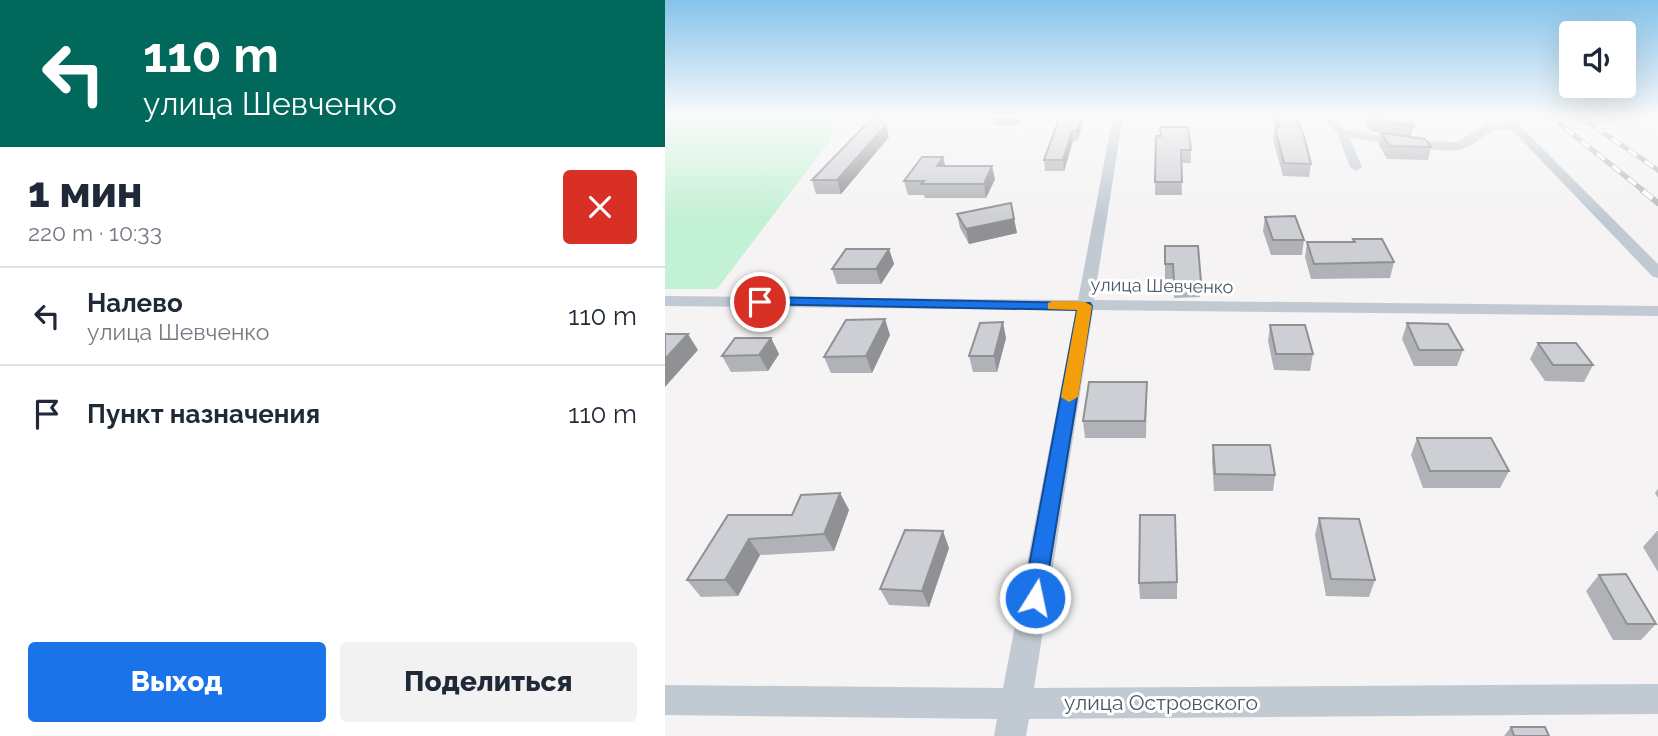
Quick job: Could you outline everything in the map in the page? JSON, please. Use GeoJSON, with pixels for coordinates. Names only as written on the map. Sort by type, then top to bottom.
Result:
{"type":"FeatureCollection","features":[{"type":"Feature","properties":{"kind":"street"},"geometry":{"type":"LineString","coordinates":[[1010,736],[1112,150]]}},
{"type":"Feature","properties":{"kind":"street"},"geometry":{"type":"LineString","coordinates":[[1349,150],[1356,167]]}},
{"type":"Feature","properties":{"kind":"street"},"geometry":{"type":"LineString","coordinates":[[1537,150],[1658,273]]}},
{"type":"Feature","properties":{"kind":"street","name":"улица Шевченко"},"geometry":{"type":"LineString","coordinates":[[665,301],[1658,311]]}},
{"type":"Feature","properties":{"kind":"street","name":"улица Островского"},"geometry":{"type":"LineString","coordinates":[[665,700],[1017,704],[1658,699]]}},
{"type":"Feature","properties":{"kind":"green space"},"geometry":{"type":"Polygon","coordinates":[[[665,150],[822,150],[717,289],[665,289],[665,150]]]}},
{"type":"Feature","properties":{"kind":"building"},"geometry":{"type":"Polygon","coordinates":[[[841,150],[863,150],[837,180],[812,180],[841,150]]]}},
{"type":"Feature","properties":{"kind":"building"},"geometry":{"type":"Polygon","coordinates":[[[1048,150],[1066,150],[1063,160],[1044,160],[1048,150]]]}},
{"type":"Feature","properties":{"kind":"building"},"geometry":{"type":"Polygon","coordinates":[[[1156,150],[1181,150],[1182,182],[1155,182],[1156,150]]]}},
{"type":"Feature","properties":{"kind":"building"},"geometry":{"type":"Polygon","coordinates":[[[1281,150],[1308,150],[1311,164],[1284,163],[1281,150]]]}},
{"type":"Feature","properties":{"kind":"building"},"geometry":{"type":"Polygon","coordinates":[[[922,157],[943,157],[937,166],[992,166],[984,184],[921,184],[924,181],[904,181],[922,157]]]}},
{"type":"Feature","properties":{"kind":"building"},"geometry":{"type":"Polygon","coordinates":[[[1011,203],[1014,219],[966,229],[957,214],[1011,203]]]}},
{"type":"Feature","properties":{"kind":"building"},"geometry":{"type":"Polygon","coordinates":[[[1295,216],[1304,240],[1273,240],[1265,217],[1295,216]]]}},
{"type":"Feature","properties":{"kind":"building"},"geometry":{"type":"Polygon","coordinates":[[[1353,239],[1382,239],[1394,262],[1314,264],[1307,242],[1355,242],[1353,239]]]}},
{"type":"Feature","properties":{"kind":"building"},"geometry":{"type":"Polygon","coordinates":[[[1165,246],[1198,246],[1201,282],[1174,282],[1173,264],[1165,264],[1165,246]]]}},
{"type":"Feature","properties":{"kind":"building"},"geometry":{"type":"Polygon","coordinates":[[[846,249],[889,249],[876,269],[832,269],[846,249]]]}},
{"type":"Feature","properties":{"kind":"building"},"geometry":{"type":"Polygon","coordinates":[[[885,319],[866,356],[824,357],[846,320],[885,319]]]}},
{"type":"Feature","properties":{"kind":"building"},"geometry":{"type":"Polygon","coordinates":[[[1003,322],[994,356],[969,356],[980,323],[1003,322]]]}},
{"type":"Feature","properties":{"kind":"building"},"geometry":{"type":"Polygon","coordinates":[[[1407,323],[1448,324],[1463,350],[1419,350],[1407,323]]]}},
{"type":"Feature","properties":{"kind":"building"},"geometry":{"type":"Polygon","coordinates":[[[1270,325],[1305,325],[1313,354],[1276,354],[1270,325]]]}},
{"type":"Feature","properties":{"kind":"building"},"geometry":{"type":"Polygon","coordinates":[[[665,334],[688,334],[665,359],[665,334]]]}},
{"type":"Feature","properties":{"kind":"building"},"geometry":{"type":"Polygon","coordinates":[[[735,338],[771,338],[759,355],[722,356],[735,338]]]}},
{"type":"Feature","properties":{"kind":"building"},"geometry":{"type":"Polygon","coordinates":[[[1538,343],[1576,343],[1593,365],[1553,365],[1538,343]]]}},
{"type":"Feature","properties":{"kind":"building"},"geometry":{"type":"Polygon","coordinates":[[[1089,382],[1147,382],[1145,421],[1083,421],[1089,382]]]}},
{"type":"Feature","properties":{"kind":"building"},"geometry":{"type":"Polygon","coordinates":[[[1417,438],[1491,438],[1509,471],[1430,471],[1417,438]]]}},
{"type":"Feature","properties":{"kind":"building"},"geometry":{"type":"Polygon","coordinates":[[[1213,445],[1270,445],[1275,475],[1215,474],[1213,445]]]}},
{"type":"Feature","properties":{"kind":"building"},"geometry":{"type":"Polygon","coordinates":[[[840,493],[824,534],[749,539],[725,580],[687,580],[728,515],[792,515],[801,495],[840,493]]]}},
{"type":"Feature","properties":{"kind":"building"},"geometry":{"type":"Polygon","coordinates":[[[1140,515],[1175,515],[1177,582],[1139,583],[1140,515]]]}},
{"type":"Feature","properties":{"kind":"building"},"geometry":{"type":"Polygon","coordinates":[[[1319,518],[1359,519],[1375,580],[1331,579],[1319,518]]]}},
{"type":"Feature","properties":{"kind":"building"},"geometry":{"type":"Polygon","coordinates":[[[905,530],[943,531],[922,591],[880,589],[905,530]]]}},
{"type":"Feature","properties":{"kind":"building"},"geometry":{"type":"Polygon","coordinates":[[[1626,574],[1656,624],[1627,624],[1599,575],[1626,574]]]}},
{"type":"Feature","properties":{"kind":"building"},"geometry":{"type":"Polygon","coordinates":[[[1511,727],[1545,727],[1549,736],[1514,736],[1511,727]]]}},
{"type":"Feature","properties":{"kind":"railway"},"geometry":{"type":"LineString","coordinates":[[1593,150],[1645,192]]}},
{"type":"Feature","properties":{"kind":"railway"},"geometry":{"type":"LineString","coordinates":[[1629,150],[1658,170]]}},
{"type":"Feature","properties":{"kind":"railway"},"geometry":{"type":"LineString","coordinates":[[1643,191],[1658,203]]}},
{"type":"Feature","properties":{"kind":"slow traffic"},"geometry":{"type":"LineString","coordinates":[[1053,306],[1085,306],[1069,397]]}},
{"type":"Feature","properties":{"kind":"route"},"geometry":{"type":"LineString","coordinates":[[760,302],[1085,306],[1035,598]]}}]}
